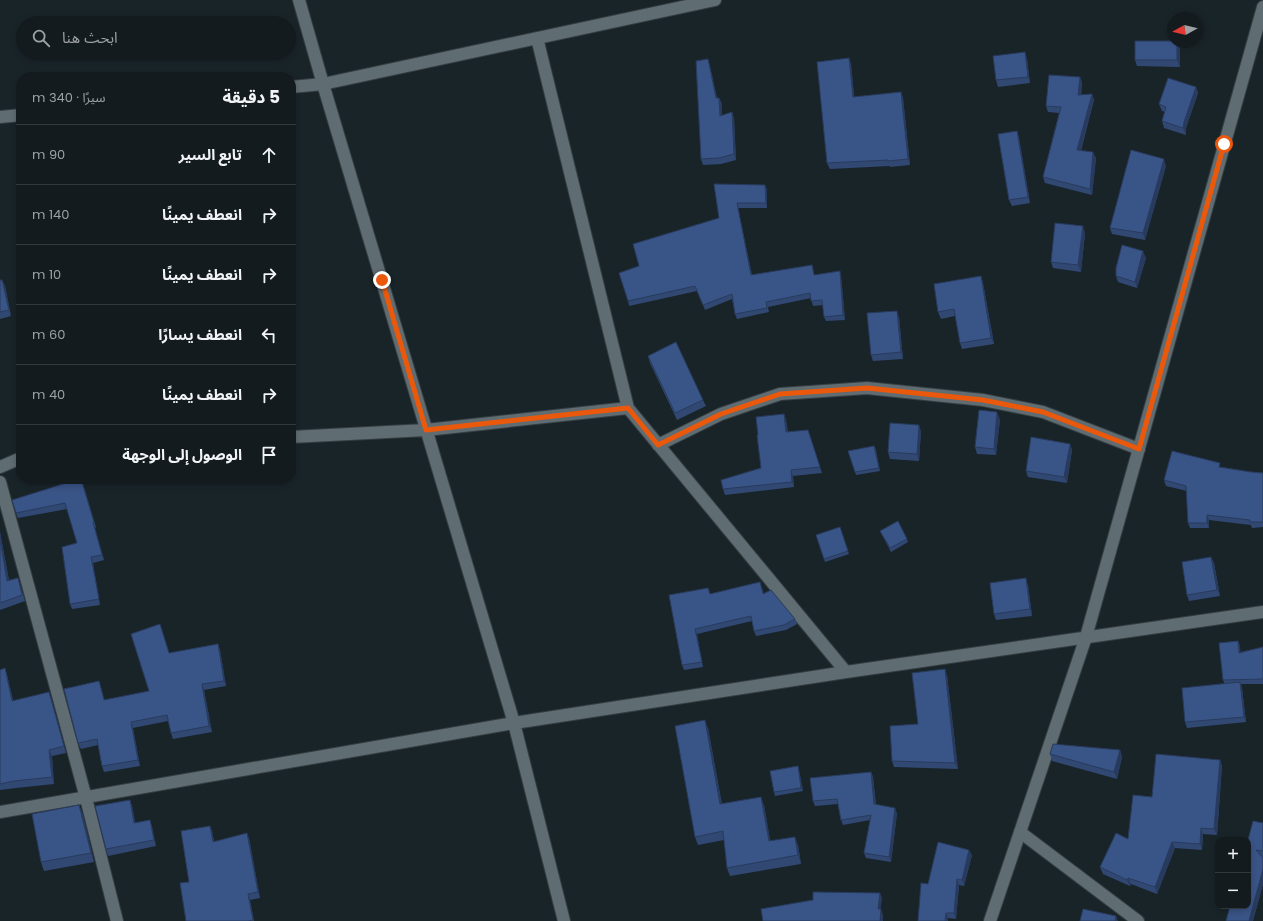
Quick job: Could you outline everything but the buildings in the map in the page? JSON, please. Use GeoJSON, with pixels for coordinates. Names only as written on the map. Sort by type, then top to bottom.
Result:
{"type":"FeatureCollection","features":[{"type":"Feature","properties":{"kind":"street"},"geometry":{"type":"LineString","coordinates":[[299,0],[514,723],[564,921]]}},
{"type":"Feature","properties":{"kind":"street"},"geometry":{"type":"LineString","coordinates":[[296,87],[323,84],[715,0]]}},
{"type":"Feature","properties":{"kind":"street"},"geometry":{"type":"LineString","coordinates":[[990,921],[1086,637],[1263,7]]}},
{"type":"Feature","properties":{"kind":"street"},"geometry":{"type":"LineString","coordinates":[[537,38],[628,408],[846,672]]}},
{"type":"Feature","properties":{"kind":"street"},"geometry":{"type":"LineString","coordinates":[[0,117],[16,115]]}},
{"type":"Feature","properties":{"kind":"street"},"geometry":{"type":"LineString","coordinates":[[658,445],[721,414],[780,394],[867,388],[983,400],[1043,412],[1139,449]]}},
{"type":"Feature","properties":{"kind":"street"},"geometry":{"type":"LineString","coordinates":[[296,437],[426,430],[628,408]]}},
{"type":"Feature","properties":{"kind":"street"},"geometry":{"type":"LineString","coordinates":[[0,467],[16,460]]}},
{"type":"Feature","properties":{"kind":"street"},"geometry":{"type":"LineString","coordinates":[[0,482],[86,798],[117,921]]}},
{"type":"Feature","properties":{"kind":"street"},"geometry":{"type":"LineString","coordinates":[[0,812],[514,723],[846,672],[1263,612]]}},
{"type":"Feature","properties":{"kind":"street"},"geometry":{"type":"LineString","coordinates":[[1020,832],[1138,921]]}},
{"type":"Feature","properties":{"kind":"route"},"geometry":{"type":"LineString","coordinates":[[382,280],[426,430],[628,408],[658,445],[721,414],[780,394],[867,388],[983,400],[1043,412],[1139,449],[1224,144]]}}]}
